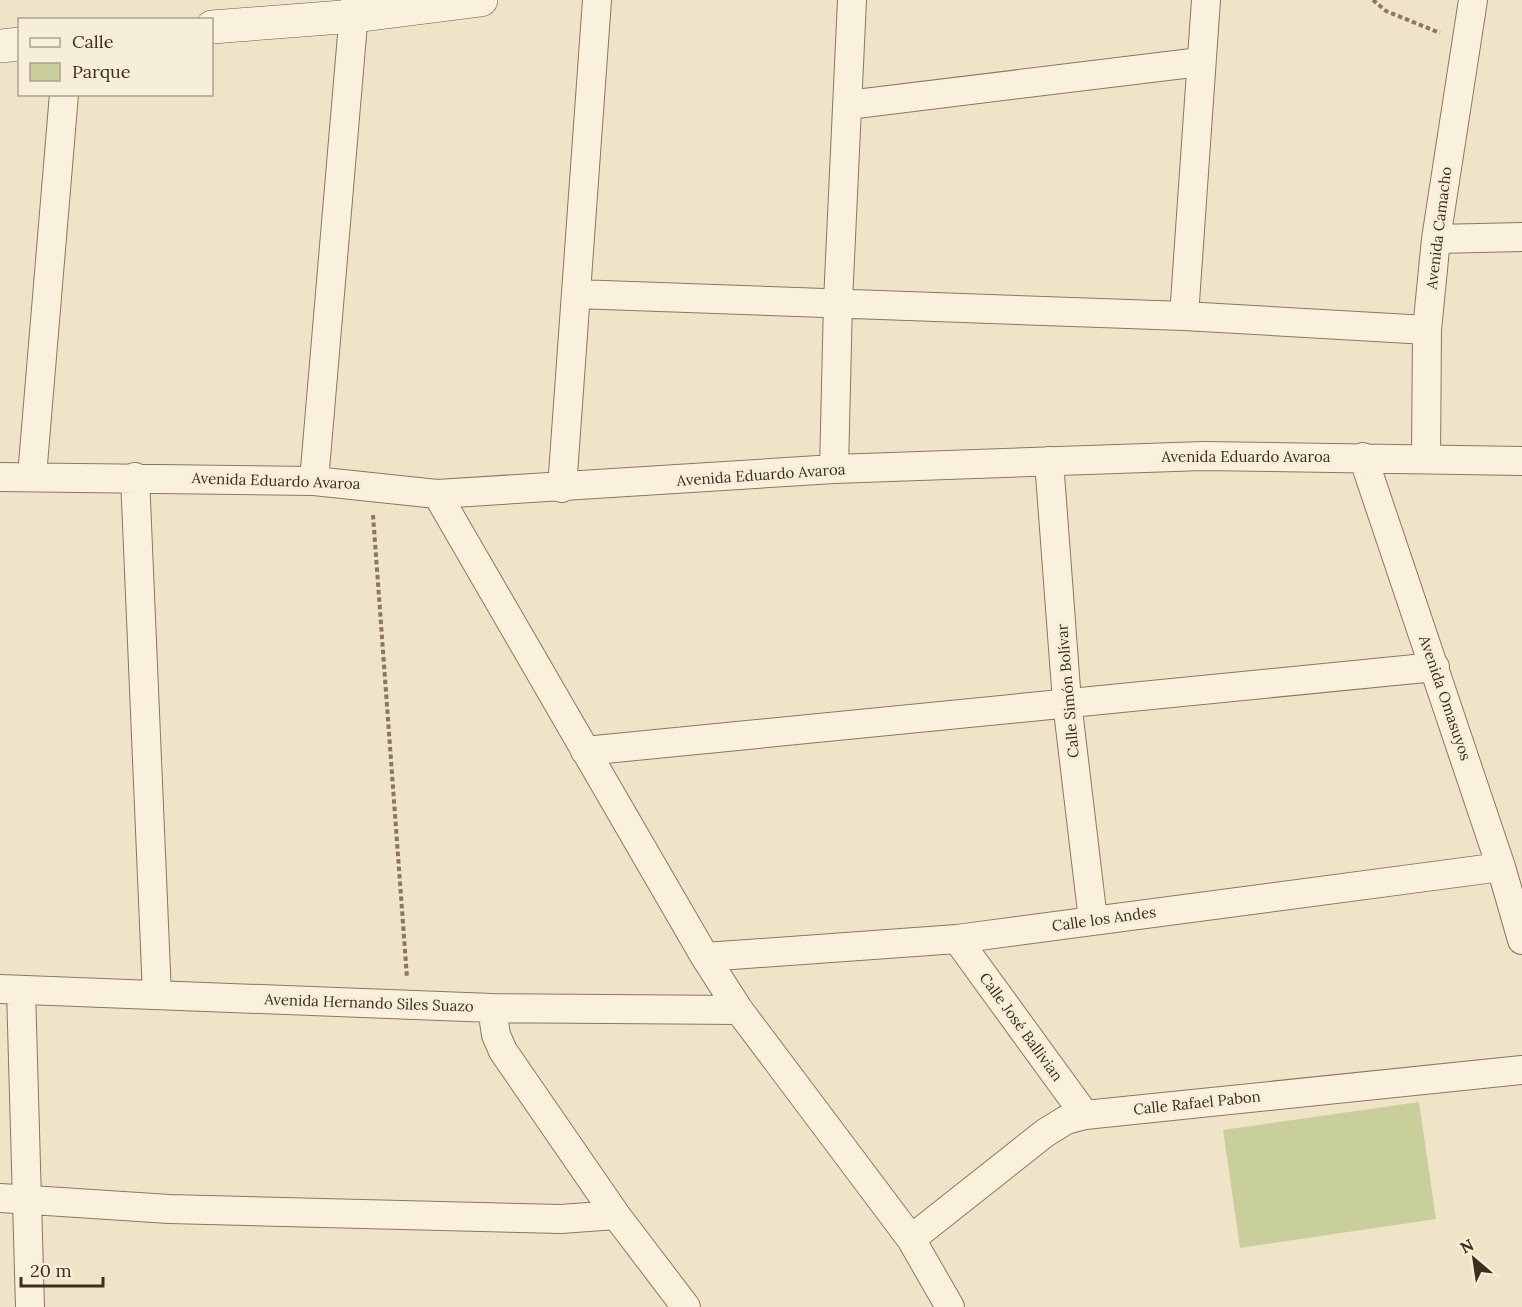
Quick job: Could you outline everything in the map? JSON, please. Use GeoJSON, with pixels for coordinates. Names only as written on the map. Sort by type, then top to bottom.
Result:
{"type":"FeatureCollection","features":[{"type":"Feature","properties":{"kind":"street"},"geometry":{"type":"LineString","coordinates":[[213,27],[355,8],[481,0]]}},
{"type":"Feature","properties":{"kind":"street"},"geometry":{"type":"LineString","coordinates":[[562,488],[597,0]]}},
{"type":"Feature","properties":{"kind":"street"},"geometry":{"type":"LineString","coordinates":[[834,469],[838,302],[852,0]]}},
{"type":"Feature","properties":{"kind":"street"},"geometry":{"type":"LineString","coordinates":[[1184,316],[1206,0]]}},
{"type":"Feature","properties":{"kind":"street","name":"Avenida Camacho"},"geometry":{"type":"LineString","coordinates":[[1426,458],[1427,330],[1436,239],[1473,0]]}},
{"type":"Feature","properties":{"kind":"street"},"geometry":{"type":"LineString","coordinates":[[314,481],[355,8]]}},
{"type":"Feature","properties":{"kind":"street"},"geometry":{"type":"LineString","coordinates":[[0,46],[18,44]]}},
{"type":"Feature","properties":{"kind":"street"},"geometry":{"type":"LineString","coordinates":[[848,105],[1200,62]]}},
{"type":"Feature","properties":{"kind":"street"},"geometry":{"type":"LineString","coordinates":[[32,476],[64,96]]}},
{"type":"Feature","properties":{"kind":"street"},"geometry":{"type":"LineString","coordinates":[[1436,239],[1522,237]]}},
{"type":"Feature","properties":{"kind":"street"},"geometry":{"type":"LineString","coordinates":[[576,294],[1184,316],[1427,330]]}},
{"type":"Feature","properties":{"kind":"street","name":"Avenida Eduardo Avaroa"},"geometry":{"type":"LineString","coordinates":[[0,477],[314,481],[370,485],[437,494],[562,488],[834,469],[1203,456],[1522,461]]}},
{"type":"Feature","properties":{"kind":"street","name":"Avenida Omasuyos"},"geometry":{"type":"LineString","coordinates":[[1363,457],[1501,867],[1522,940]]}},
{"type":"Feature","properties":{"kind":"street","name":"Calle Simón Bolívar"},"geometry":{"type":"LineString","coordinates":[[1049,461],[1067,702],[1093,920]]}},
{"type":"Feature","properties":{"kind":"street"},"geometry":{"type":"LineString","coordinates":[[135,477],[157,995]]}},
{"type":"Feature","properties":{"kind":"street"},"geometry":{"type":"LineString","coordinates":[[437,494],[705,957],[739,1010],[911,1239],[951,1307]]}},
{"type":"Feature","properties":{"kind":"street"},"geometry":{"type":"LineString","coordinates":[[585,752],[1435,667]]}},
{"type":"Feature","properties":{"kind":"street","name":"Calle los Andes"},"geometry":{"type":"LineString","coordinates":[[705,957],[957,939],[1501,867]]}},
{"type":"Feature","properties":{"kind":"street","name":"Calle José Ballivian"},"geometry":{"type":"LineString","coordinates":[[957,939],[1085,1115]]}},
{"type":"Feature","properties":{"kind":"street"},"geometry":{"type":"LineString","coordinates":[[10,989],[14,1198],[30,1307]]}},
{"type":"Feature","properties":{"kind":"street","name":"Avenida Hernando Siles Suazo"},"geometry":{"type":"LineString","coordinates":[[10,989],[492,1008],[739,1010]]}},
{"type":"Feature","properties":{"kind":"street"},"geometry":{"type":"LineString","coordinates":[[492,1008],[496,1035],[503,1051],[616,1215],[686,1307]]}},
{"type":"Feature","properties":{"kind":"street","name":"Calle Rafael Pabon"},"geometry":{"type":"LineString","coordinates":[[911,1239],[1044,1133],[1066,1120],[1085,1115],[1522,1070]]}},
{"type":"Feature","properties":{"kind":"street"},"geometry":{"type":"LineString","coordinates":[[14,1198],[169,1209],[561,1219],[616,1215]]}},
{"type":"Feature","properties":{"kind":"path"},"geometry":{"type":"LineString","coordinates":[[1373,0],[1386,11],[1416,25],[1466,43]]}},
{"type":"Feature","properties":{"kind":"path"},"geometry":{"type":"LineString","coordinates":[[370,485],[409,1005]]}},
{"type":"Feature","properties":{"kind":"green space"},"geometry":{"type":"Polygon","coordinates":[[[1419,1102],[1436,1219],[1240,1248],[1223,1130],[1419,1102]]]}}]}
